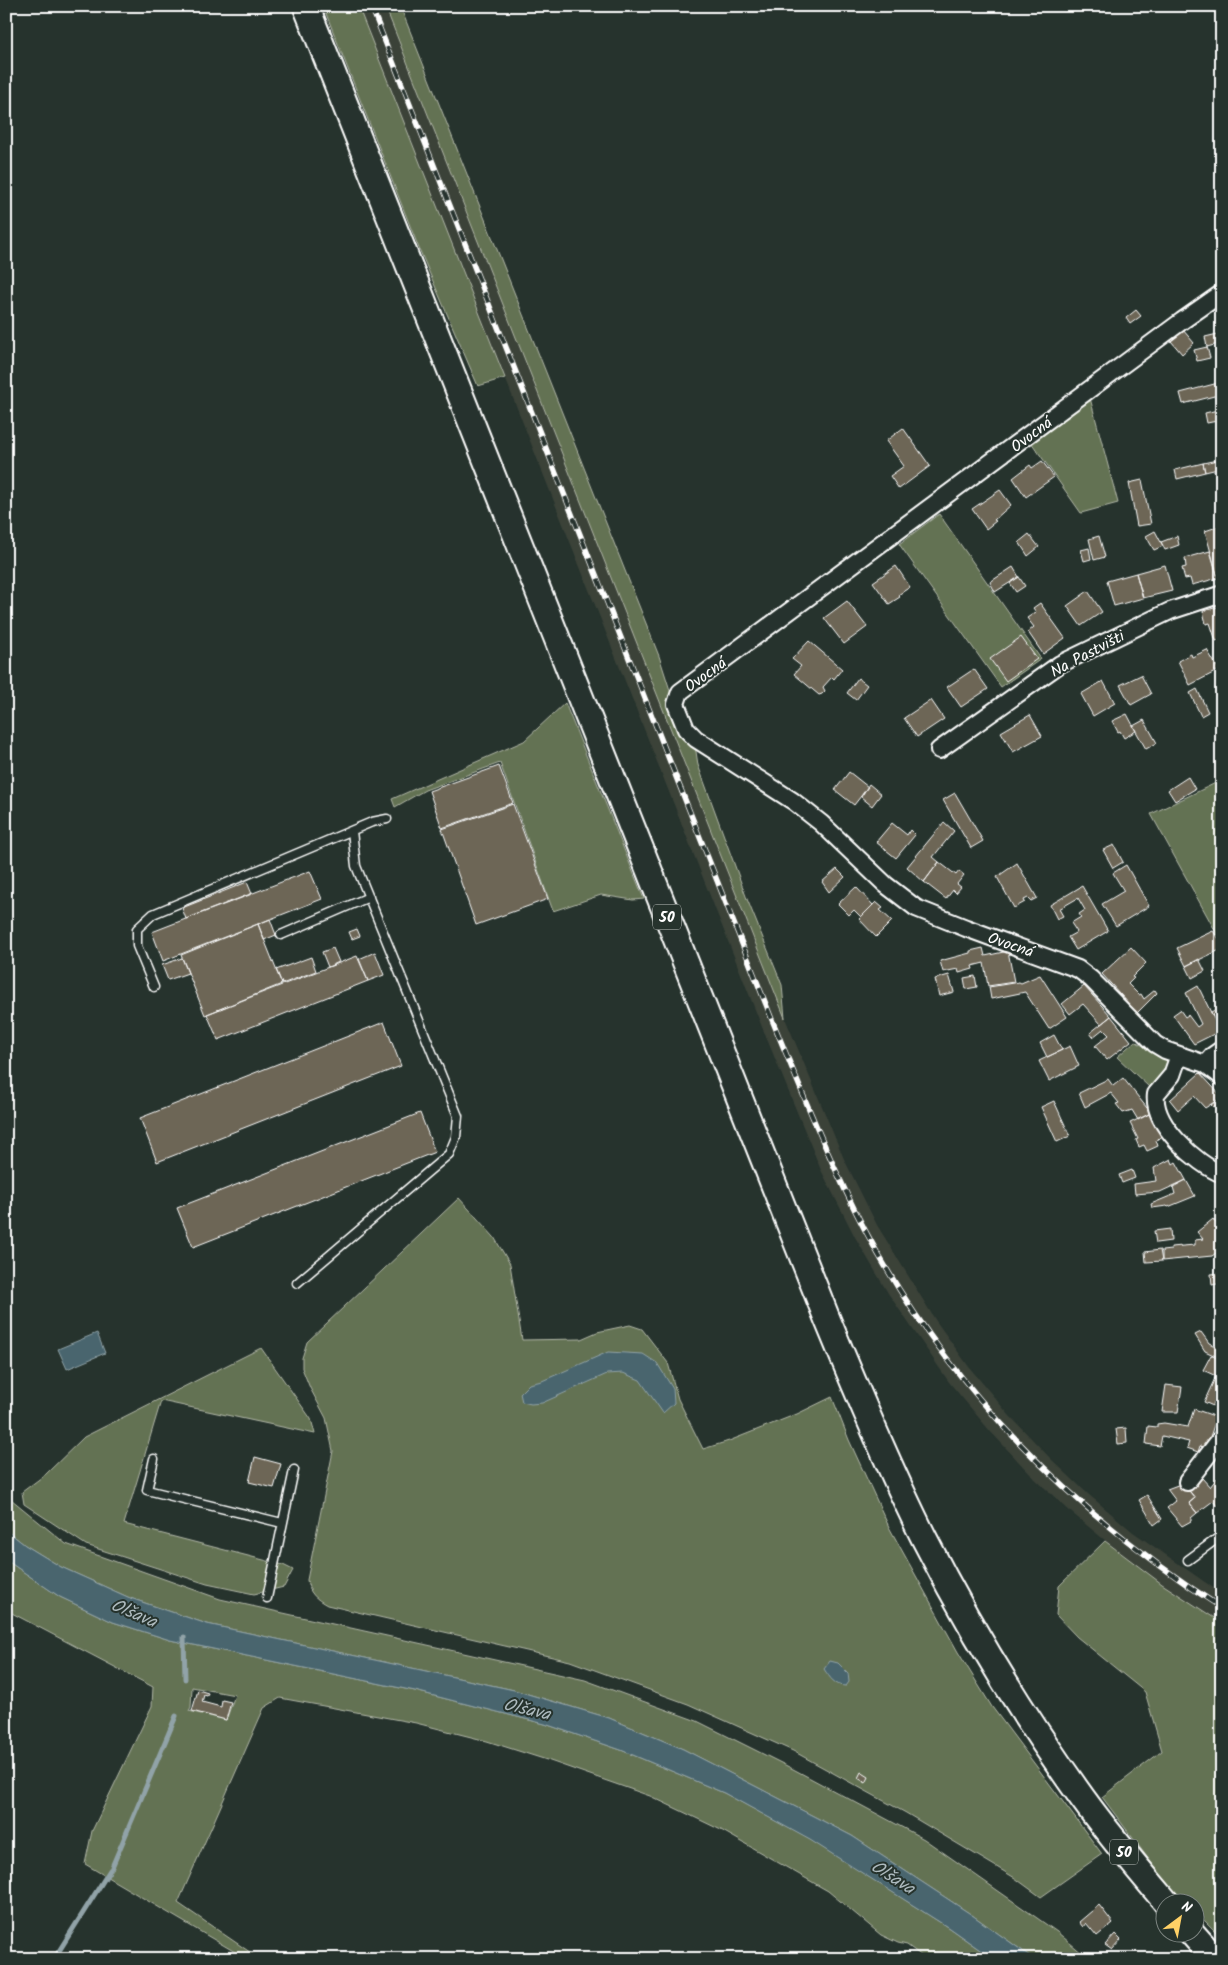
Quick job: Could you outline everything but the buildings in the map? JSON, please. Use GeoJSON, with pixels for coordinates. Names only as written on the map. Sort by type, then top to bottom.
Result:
{"type":"FeatureCollection","features":[{"type":"Feature","properties":{"kind":"main road","name":"50"},"geometry":{"type":"LineString","coordinates":[[306,6],[824,1312],[891,1468],[924,1538],[958,1602],[1012,1693],[1084,1800],[1158,1892]]}},
{"type":"Feature","properties":{"kind":"main road"},"geometry":{"type":"LineString","coordinates":[[1200,1942],[1215,1959]]}},
{"type":"Feature","properties":{"kind":"street","name":"Ovocná"},"geometry":{"type":"LineString","coordinates":[[1222,293],[680,692],[676,704],[686,730],[696,739],[793,800],[821,823],[886,885],[907,902],[946,921],[1078,969],[1091,979],[1149,1038],[1165,1050],[1205,1064],[1222,1076]]}},
{"type":"Feature","properties":{"kind":"street","name":"Na Pastvišti"},"geometry":{"type":"LineString","coordinates":[[938,750],[1060,664],[1170,611],[1222,594]]}},
{"type":"Feature","properties":{"kind":"street"},"geometry":{"type":"LineString","coordinates":[[1205,1064],[1222,1049]]}},
{"type":"Feature","properties":{"kind":"street"},"geometry":{"type":"LineString","coordinates":[[1179,1055],[1172,1075],[1156,1094],[1156,1106],[1168,1131],[1174,1138],[1201,1162],[1222,1174]]}},
{"type":"Feature","properties":{"kind":"street"},"geometry":{"type":"LineString","coordinates":[[1187,1482],[1222,1437]]}},
{"type":"Feature","properties":{"kind":"lane"},"geometry":{"type":"LineString","coordinates":[[154,987],[137,946],[137,929],[152,914],[352,830],[372,822],[387,819]]}},
{"type":"Feature","properties":{"kind":"lane"},"geometry":{"type":"LineString","coordinates":[[297,1283],[449,1154],[456,1137],[458,1116],[356,866],[352,830]]}},
{"type":"Feature","properties":{"kind":"lane"},"geometry":{"type":"LineString","coordinates":[[281,935],[368,897]]}},
{"type":"Feature","properties":{"kind":"lane"},"geometry":{"type":"LineString","coordinates":[[154,1459],[147,1490],[282,1523]]}},
{"type":"Feature","properties":{"kind":"lane"},"geometry":{"type":"LineString","coordinates":[[267,1598],[294,1470]]}},
{"type":"Feature","properties":{"kind":"lane"},"geometry":{"type":"LineString","coordinates":[[1188,1560],[1222,1535]]}},
{"type":"Feature","properties":{"kind":"shaded area"},"geometry":{"type":"Polygon","coordinates":[[[358,6],[385,6],[785,1018],[844,1159],[877,1225],[936,1321],[969,1367],[1009,1415],[1088,1494],[1133,1532],[1222,1594],[1222,1623],[1162,1584],[1118,1551],[1072,1513],[1033,1477],[990,1431],[949,1382],[888,1293],[855,1237],[821,1170],[762,1027],[358,6]]]}},
{"type":"Feature","properties":{"kind":"green space"},"geometry":{"type":"Polygon","coordinates":[[[323,6],[358,6],[505,378],[478,386],[420,251],[323,6]]]}},
{"type":"Feature","properties":{"kind":"green space"},"geometry":{"type":"Polygon","coordinates":[[[385,6],[400,6],[659,656],[686,740],[695,745],[698,765],[747,899],[782,985],[785,1018],[385,6]]]}},
{"type":"Feature","properties":{"kind":"green space"},"geometry":{"type":"Polygon","coordinates":[[[1090,398],[1118,503],[1081,513],[1031,442],[1090,398]]]}},
{"type":"Feature","properties":{"kind":"green space"},"geometry":{"type":"Polygon","coordinates":[[[939,514],[1041,659],[1001,687],[899,544],[939,514]]]}},
{"type":"Feature","properties":{"kind":"green space"},"geometry":{"type":"Polygon","coordinates":[[[565,703],[644,899],[633,900],[601,895],[553,911],[500,763],[425,790],[395,807],[392,799],[524,741],[565,703]]]}},
{"type":"Feature","properties":{"kind":"green space"},"geometry":{"type":"Polygon","coordinates":[[[1222,780],[1222,943],[1151,814],[1222,780]]]}},
{"type":"Feature","properties":{"kind":"green space"},"geometry":{"type":"Polygon","coordinates":[[[1135,1041],[1168,1061],[1165,1072],[1149,1087],[1117,1057],[1135,1041]]]}},
{"type":"Feature","properties":{"kind":"green space"},"geometry":{"type":"Polygon","coordinates":[[[459,1198],[494,1237],[510,1264],[522,1340],[581,1339],[597,1332],[630,1325],[642,1329],[668,1363],[678,1399],[703,1449],[729,1441],[797,1414],[832,1397],[849,1440],[889,1527],[958,1652],[992,1707],[1102,1854],[1041,1897],[1015,1878],[906,1813],[793,1751],[688,1704],[570,1661],[327,1605],[314,1595],[309,1589],[307,1580],[333,1451],[326,1418],[302,1368],[302,1358],[307,1342],[459,1198]]]}},
{"type":"Feature","properties":{"kind":"green space"},"geometry":{"type":"Polygon","coordinates":[[[261,1348],[311,1419],[315,1434],[161,1401],[124,1524],[283,1565],[293,1570],[284,1587],[254,1594],[207,1584],[86,1545],[24,1504],[22,1492],[46,1474],[84,1437],[261,1348]]]}},
{"type":"Feature","properties":{"kind":"green space"},"geometry":{"type":"Polygon","coordinates":[[[6,1495],[66,1544],[220,1599],[585,1680],[697,1721],[795,1770],[924,1839],[1057,1932],[1089,1959],[1034,1959],[972,1915],[852,1836],[683,1749],[609,1718],[514,1690],[207,1624],[130,1598],[61,1567],[25,1545],[6,1530],[6,1495]]]}},
{"type":"Feature","properties":{"kind":"green space"},"geometry":{"type":"Polygon","coordinates":[[[1105,1541],[1162,1584],[1222,1623],[1222,1922],[1217,1933],[1206,1922],[1206,1892],[1174,1892],[1102,1797],[1162,1751],[1145,1692],[1077,1637],[1056,1615],[1059,1586],[1105,1541]]]}},
{"type":"Feature","properties":{"kind":"green space"},"geometry":{"type":"Polygon","coordinates":[[[6,1560],[60,1597],[113,1622],[170,1640],[415,1691],[545,1724],[621,1750],[724,1793],[811,1840],[949,1928],[993,1959],[926,1959],[907,1945],[881,1935],[828,1891],[721,1830],[650,1796],[487,1741],[416,1723],[280,1698],[264,1708],[178,1903],[260,1959],[247,1959],[85,1864],[92,1831],[152,1706],[153,1687],[6,1610],[6,1560]],[[192,1687],[189,1711],[226,1720],[235,1695],[192,1687]]]}},
{"type":"Feature","properties":{"kind":"water"},"geometry":{"type":"Polygon","coordinates":[[[97,1333],[105,1353],[67,1369],[58,1349],[97,1333]]]}},
{"type":"Feature","properties":{"kind":"water"},"geometry":{"type":"Polygon","coordinates":[[[608,1352],[643,1354],[657,1363],[673,1389],[674,1403],[663,1413],[640,1380],[623,1373],[607,1374],[542,1403],[531,1404],[522,1402],[520,1393],[529,1384],[542,1381],[608,1352]]]}},
{"type":"Feature","properties":{"kind":"water","name":"Olšava"},"geometry":{"type":"Polygon","coordinates":[[[6,1530],[25,1545],[61,1567],[130,1598],[207,1624],[514,1690],[609,1718],[683,1749],[852,1836],[972,1915],[1034,1959],[993,1959],[949,1928],[810,1840],[724,1793],[621,1750],[545,1724],[415,1691],[170,1640],[113,1622],[60,1597],[6,1560],[6,1530]]]}},
{"type":"Feature","properties":{"kind":"water"},"geometry":{"type":"Polygon","coordinates":[[[830,1661],[838,1663],[848,1673],[849,1682],[846,1686],[836,1683],[824,1669],[830,1661]]]}},
{"type":"Feature","properties":{"kind":"waterway"},"geometry":{"type":"LineString","coordinates":[[184,1637],[185,1679]]}},
{"type":"Feature","properties":{"kind":"waterway"},"geometry":{"type":"LineString","coordinates":[[112,1867],[176,1716]]}},
{"type":"Feature","properties":{"kind":"waterway"},"geometry":{"type":"LineString","coordinates":[[54,1959],[110,1870]]}},
{"type":"Feature","properties":{"kind":"railway"},"geometry":{"type":"LineString","coordinates":[[371,6],[773,1022],[828,1153],[865,1230],[898,1287],[935,1342],[975,1393],[1019,1442],[1066,1488],[1115,1531],[1168,1571],[1222,1608]]}}]}
